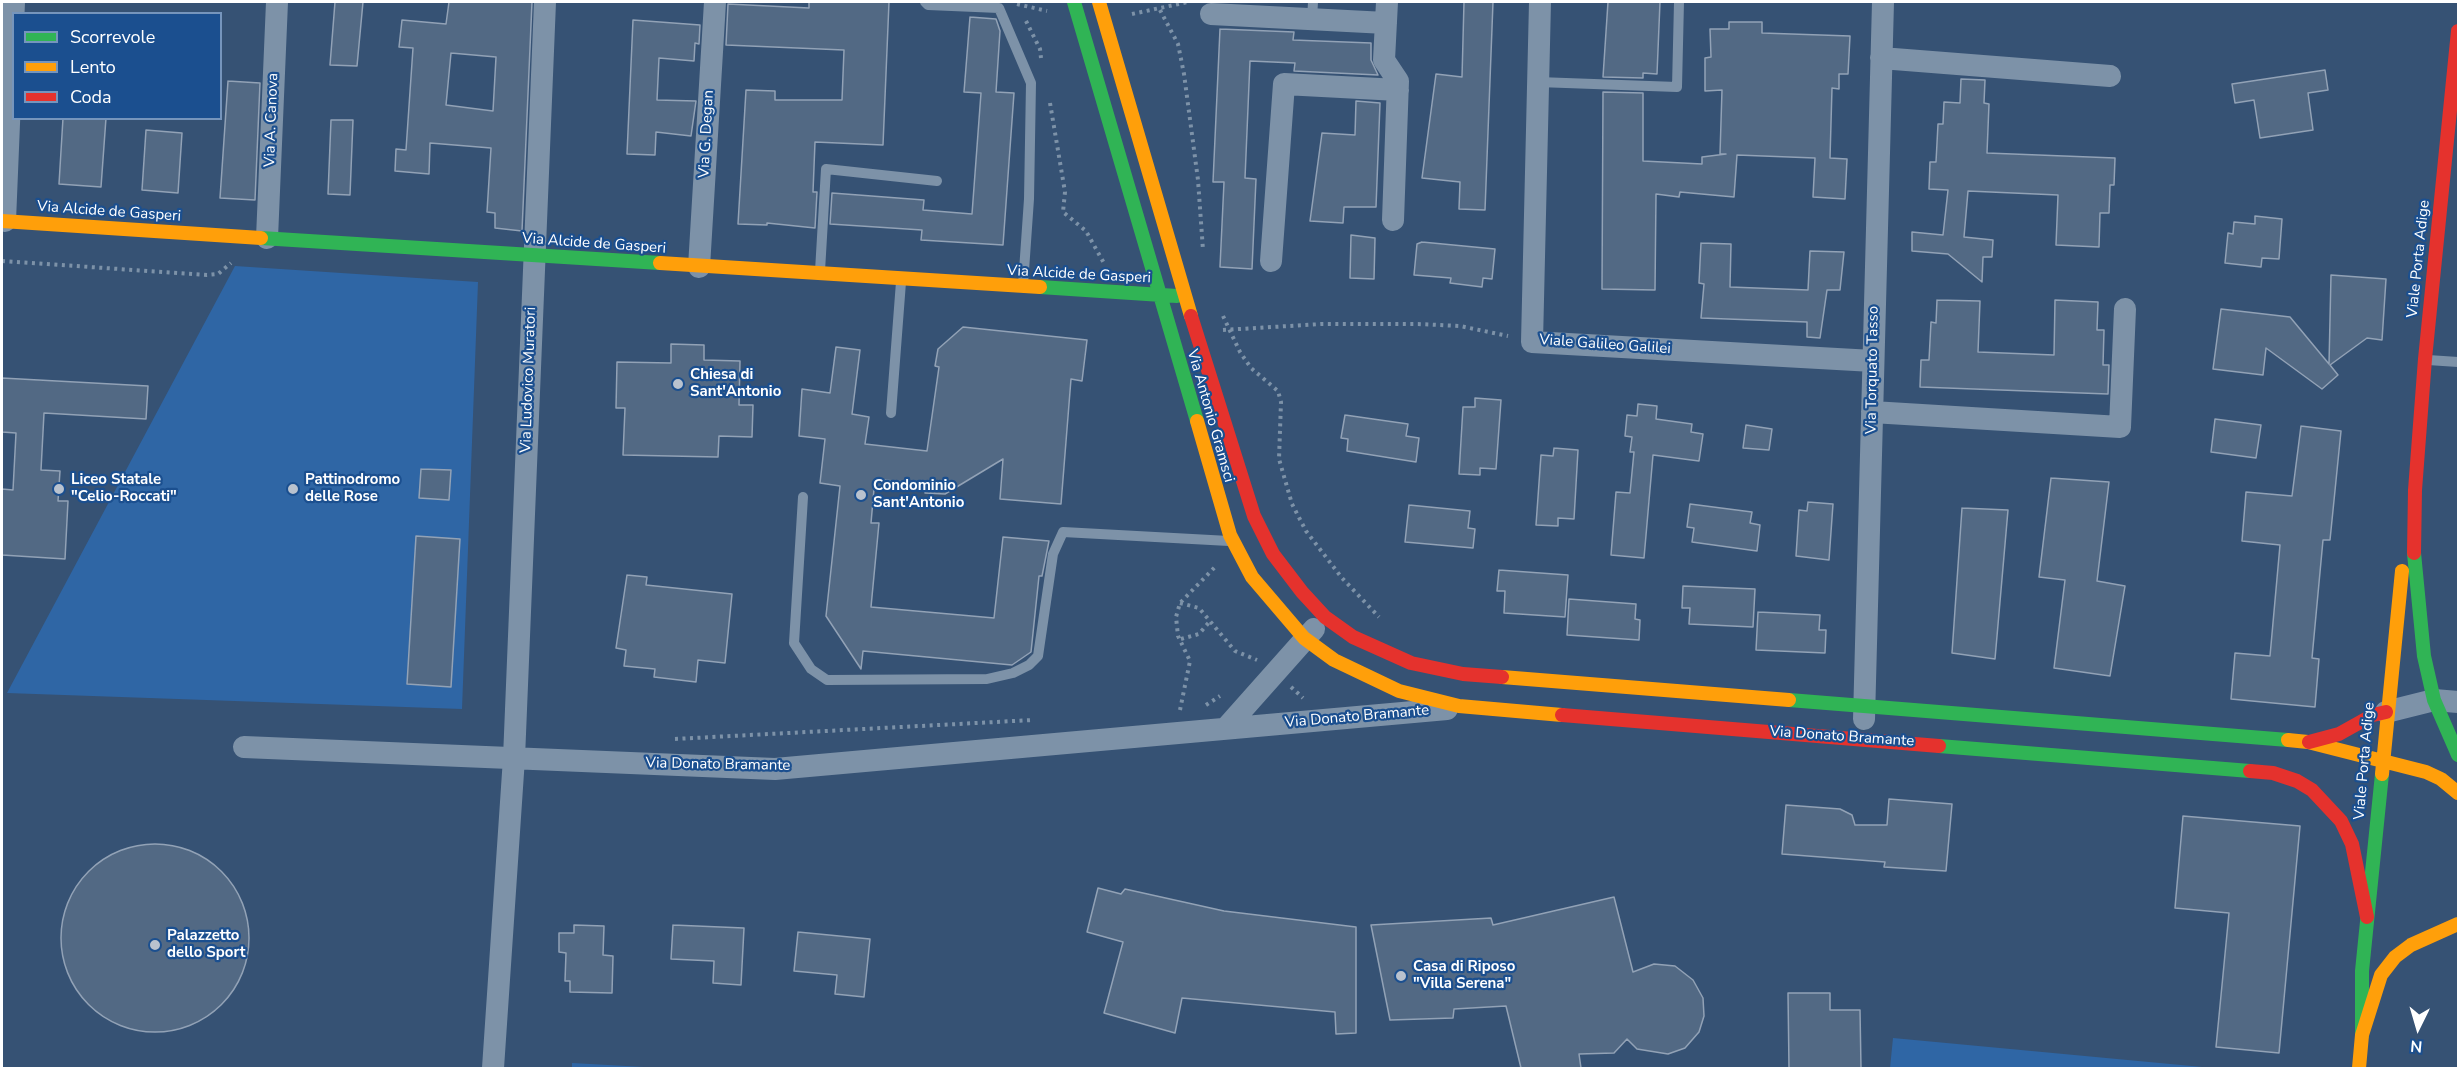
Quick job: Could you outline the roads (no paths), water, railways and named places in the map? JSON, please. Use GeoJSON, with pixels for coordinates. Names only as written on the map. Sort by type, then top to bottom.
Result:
{"type":"FeatureCollection","features":[{"type":"Feature","properties":{"kind":"street","name":"Via A. Canova"},"geometry":{"type":"LineString","coordinates":[[267,238],[277,2]]}},
{"type":"Feature","properties":{"kind":"street","name":"Via Ludovico Muratori"},"geometry":{"type":"LineString","coordinates":[[493,1068],[514,758],[545,2]]}},
{"type":"Feature","properties":{"kind":"street","name":"Via G. Degan"},"geometry":{"type":"LineString","coordinates":[[699,267],[715,2]]}},
{"type":"Feature","properties":{"kind":"street","name":"Via Antonio Gramsci"},"geometry":{"type":"LineString","coordinates":[[1074,2],[1222,514],[1252,577],[1304,638],[1334,660],[1393,689],[1431,700],[1476,707]]}},
{"type":"Feature","properties":{"kind":"street","name":"Via Antonio Gramsci"},"geometry":{"type":"LineString","coordinates":[[1099,2],[1185,296],[1258,525],[1287,574],[1325,617],[1353,638],[1411,663],[1463,674]]}},
{"type":"Feature","properties":{"kind":"street","name":"Viale Galileo Galilei"},"geometry":{"type":"LineString","coordinates":[[1540,2],[1533,342],[1873,361]]}},
{"type":"Feature","properties":{"kind":"street","name":"Via Torquato Tasso"},"geometry":{"type":"LineString","coordinates":[[1863,739],[1883,2]]}},
{"type":"Feature","properties":{"kind":"street"},"geometry":{"type":"LineString","coordinates":[[1211,14],[1312,10],[1387,12],[1384,60],[1398,81],[1393,220]]}},
{"type":"Feature","properties":{"kind":"street","name":"Viale Porta Adige"},"geometry":{"type":"LineString","coordinates":[[2359,1068],[2362,1035],[2362,971],[2381,760],[2401,576],[2415,490],[2425,359],[2458,31]]}},
{"type":"Feature","properties":{"kind":"street"},"geometry":{"type":"LineString","coordinates":[[3,221],[12,42]]}},
{"type":"Feature","properties":{"kind":"street"},"geometry":{"type":"LineString","coordinates":[[1881,58],[2109,75]]}},
{"type":"Feature","properties":{"kind":"street"},"geometry":{"type":"LineString","coordinates":[[1271,261],[1284,84],[1398,90]]}},
{"type":"Feature","properties":{"kind":"street","name":"Via Alcide de Gasperi"},"geometry":{"type":"LineString","coordinates":[[3,221],[1023,288],[1185,296]]}},
{"type":"Feature","properties":{"kind":"street"},"geometry":{"type":"LineString","coordinates":[[1872,412],[2120,427],[2125,309]]}},
{"type":"Feature","properties":{"kind":"street","name":"Viale Porta Adige"},"geometry":{"type":"LineString","coordinates":[[2415,490],[2417,593],[2424,656],[2434,700],[2458,755]]}},
{"type":"Feature","properties":{"kind":"street"},"geometry":{"type":"LineString","coordinates":[[1226,728],[1263,664],[1304,638],[1325,617]]}},
{"type":"Feature","properties":{"kind":"street","name":"Via Donato Bramante"},"geometry":{"type":"LineString","coordinates":[[1463,674],[2308,742]]}},
{"type":"Feature","properties":{"kind":"street"},"geometry":{"type":"LineString","coordinates":[[2308,742],[2339,734],[2373,715],[2434,700],[2458,702]]}},
{"type":"Feature","properties":{"kind":"street","name":"Via Donato Bramante"},"geometry":{"type":"LineString","coordinates":[[244,747],[775,769],[1476,707],[2253,769],[2297,781],[2312,790],[2341,821],[2358,870],[2367,917]]}},
{"type":"Feature","properties":{"kind":"street"},"geometry":{"type":"LineString","coordinates":[[2308,742],[2426,772],[2441,779],[2458,793]]}},
{"type":"Feature","properties":{"kind":"street","name":"Viale Porta Adige"},"geometry":{"type":"LineString","coordinates":[[2362,1035],[2381,975],[2395,957],[2430,934],[2458,924]]}},
{"type":"Feature","properties":{"kind":"lane"},"geometry":{"type":"LineString","coordinates":[[925,2],[928,5],[999,8],[1031,83],[1029,199],[1023,288]]}},
{"type":"Feature","properties":{"kind":"lane"},"geometry":{"type":"LineString","coordinates":[[1538,82],[1677,87],[1679,2]]}},
{"type":"Feature","properties":{"kind":"lane"},"geometry":{"type":"LineString","coordinates":[[820,274],[826,169],[937,181]]}},
{"type":"Feature","properties":{"kind":"lane"},"geometry":{"type":"LineString","coordinates":[[891,413],[901,280]]}},
{"type":"Feature","properties":{"kind":"lane"},"geometry":{"type":"LineString","coordinates":[[2425,359],[2458,362]]}},
{"type":"Feature","properties":{"kind":"lane"},"geometry":{"type":"LineString","coordinates":[[803,497],[794,643],[811,669],[826,680],[987,679],[1013,673],[1029,665],[1038,656],[1053,554],[1063,532],[1233,541]]}},
{"type":"Feature","properties":{"kind":"place","name":"Chiesa di Sant'Antonio"},"geometry":{"type":"Point","coordinates":[678,384]}},
{"type":"Feature","properties":{"kind":"place","name":"Liceo Statale \"Celio-Roccati\""},"geometry":{"type":"Point","coordinates":[59,489]}},
{"type":"Feature","properties":{"kind":"place","name":"Pattinodromo delle Rose"},"geometry":{"type":"Point","coordinates":[293,489]}},
{"type":"Feature","properties":{"kind":"place","name":"Condominio Sant'Antonio"},"geometry":{"type":"Point","coordinates":[861,495]}},
{"type":"Feature","properties":{"kind":"place","name":"Palazzetto dello Sport"},"geometry":{"type":"Point","coordinates":[155,945]}},
{"type":"Feature","properties":{"kind":"place","name":"Casa di Riposo \"Villa Serena\""},"geometry":{"type":"Point","coordinates":[1401,976]}}]}
